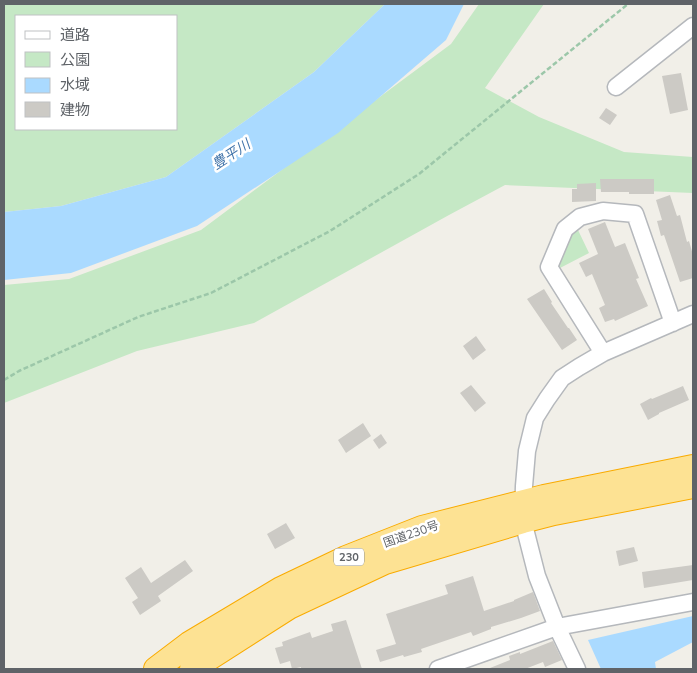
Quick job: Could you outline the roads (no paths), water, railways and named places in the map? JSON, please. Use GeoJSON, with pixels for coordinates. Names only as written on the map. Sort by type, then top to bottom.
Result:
{"type":"FeatureCollection","features":[{"type":"Feature","properties":{"kind":"highway","name":"国道230号"},"geometry":{"type":"LineString","coordinates":[[156,669],[195,662],[289,607],[385,562],[523,512],[544,497],[693,467]]}},
{"type":"Feature","properties":{"kind":"highway","name":"国道230号"},"geometry":{"type":"LineString","coordinates":[[523,512],[554,512],[693,486]]}},
{"type":"Feature","properties":{"kind":"street"},"geometry":{"type":"LineString","coordinates":[[616,87],[693,26]]}},
{"type":"Feature","properties":{"kind":"street"},"geometry":{"type":"LineString","coordinates":[[603,353],[549,267],[565,229],[580,217],[603,211],[635,214],[673,323]]}},
{"type":"Feature","properties":{"kind":"street"},"geometry":{"type":"LineString","coordinates":[[577,669],[537,576],[523,512],[527,452],[536,418],[547,398],[562,378],[603,353],[693,314]]}},
{"type":"Feature","properties":{"kind":"street"},"geometry":{"type":"LineString","coordinates":[[438,669],[557,626],[693,602]]}},
{"type":"Feature","properties":{"kind":"water","name":"豊平川"},"geometry":{"type":"Polygon","coordinates":[[[385,4],[464,4],[446,40],[338,133],[197,226],[71,273],[4,280],[4,212],[61,206],[166,177],[314,72],[385,4]]]}},
{"type":"Feature","properties":{"kind":"water"},"geometry":{"type":"Polygon","coordinates":[[[693,616],[693,642],[655,662],[656,669],[601,669],[588,640],[693,616]]]}}]}
